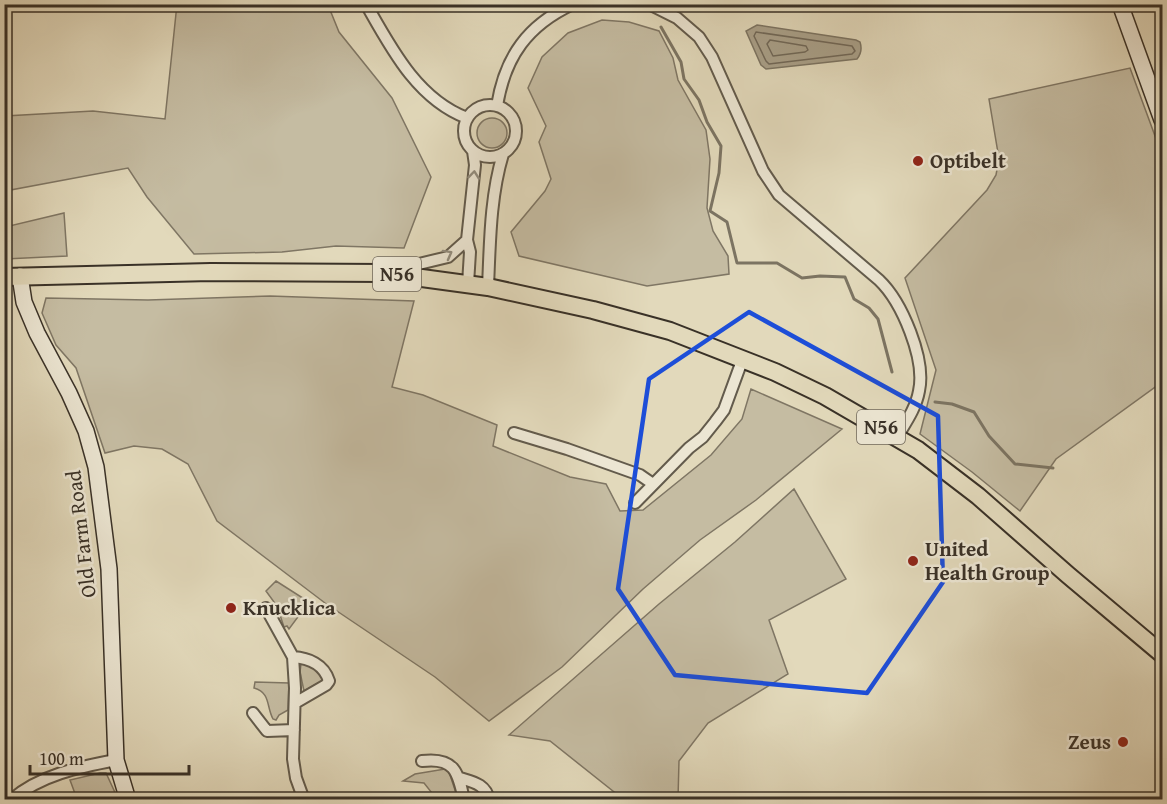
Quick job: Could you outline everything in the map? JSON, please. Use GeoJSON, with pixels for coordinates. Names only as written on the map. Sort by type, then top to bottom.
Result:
{"type":"FeatureCollection","features":[{"type":"Feature","properties":{"kind":"main road","name":"N56"},"geometry":{"type":"LineString","coordinates":[[12,277],[211,272],[385,273],[488,287],[593,310],[659,328],[743,358],[825,396],[897,436],[978,496],[1068,576],[1162,654]]}},
{"type":"Feature","properties":{"kind":"street"},"geometry":{"type":"LineString","coordinates":[[366,4],[391,48],[424,90],[445,106],[467,118]]}},
{"type":"Feature","properties":{"kind":"street"},"geometry":{"type":"LineString","coordinates":[[497,106],[507,69],[527,34],[555,13],[573,4]]}},
{"type":"Feature","properties":{"kind":"street"},"geometry":{"type":"LineString","coordinates":[[649,4],[677,18],[699,37],[719,72],[763,171],[779,195],[885,286],[900,310],[918,356],[920,390],[914,409],[897,436]]}},
{"type":"Feature","properties":{"kind":"street"},"geometry":{"type":"LineString","coordinates":[[1120,4],[1162,120]]}},
{"type":"Feature","properties":{"kind":"street"},"geometry":{"type":"LineString","coordinates":[[468,284],[470,252],[467,240],[475,165],[472,151],[464,136],[464,127],[467,118],[480,107],[497,106],[511,115],[516,131],[514,142],[502,154],[497,174],[492,214],[488,287]]}},
{"type":"Feature","properties":{"kind":"street"},"geometry":{"type":"LineString","coordinates":[[472,151],[487,157],[502,154]]}},
{"type":"Feature","properties":{"kind":"street"},"geometry":{"type":"LineString","coordinates":[[385,273],[448,257],[467,240]]}},
{"type":"Feature","properties":{"kind":"street","name":"Old Farm Road"},"geometry":{"type":"LineString","coordinates":[[12,277],[86,431],[96,467],[109,568],[116,760],[128,800]]}},
{"type":"Feature","properties":{"kind":"street"},"geometry":{"type":"LineString","coordinates":[[635,503],[703,437],[724,410],[743,358]]}},
{"type":"Feature","properties":{"kind":"street"},"geometry":{"type":"LineString","coordinates":[[514,433],[640,475],[653,484]]}},
{"type":"Feature","properties":{"kind":"street"},"geometry":{"type":"LineString","coordinates":[[266,608],[293,657],[295,670],[293,759],[296,778],[304,800]]}},
{"type":"Feature","properties":{"kind":"street"},"geometry":{"type":"LineString","coordinates":[[293,657],[303,657],[317,663],[329,681],[295,703]]}},
{"type":"Feature","properties":{"kind":"street"},"geometry":{"type":"LineString","coordinates":[[253,713],[267,730],[294,730]]}},
{"type":"Feature","properties":{"kind":"street"},"geometry":{"type":"LineString","coordinates":[[422,761],[436,759],[449,764],[460,778],[464,800]]}},
{"type":"Feature","properties":{"kind":"street"},"geometry":{"type":"LineString","coordinates":[[11,800],[22,790],[47,779],[76,768],[116,760]]}},
{"type":"Feature","properties":{"kind":"street"},"geometry":{"type":"LineString","coordinates":[[460,778],[483,787],[488,792],[489,800]]}},
{"type":"Feature","properties":{"kind":"highlighted area"},"geometry":{"type":"Polygon","coordinates":[[[749,312],[938,416],[943,582],[867,693],[675,675],[618,589],[649,379],[749,312]]]}},
{"type":"Feature","properties":{"kind":"shaded area"},"geometry":{"type":"Polygon","coordinates":[[[177,4],[328,5],[339,32],[392,98],[431,177],[404,248],[336,246],[282,252],[194,254],[147,197],[128,168],[5,191],[5,116],[93,111],[165,119],[177,4]]]}},
{"type":"Feature","properties":{"kind":"shaded area"},"geometry":{"type":"Polygon","coordinates":[[[602,20],[629,22],[659,31],[673,58],[678,80],[706,130],[710,159],[707,208],[713,231],[728,256],[729,274],[647,286],[519,256],[511,232],[545,191],[551,179],[539,142],[546,126],[528,88],[542,57],[568,33],[602,20]]]}},
{"type":"Feature","properties":{"kind":"shaded area"},"geometry":{"type":"Polygon","coordinates":[[[1130,68],[1162,155],[1162,382],[1056,459],[1020,511],[920,434],[936,370],[905,278],[987,190],[996,175],[999,159],[989,99],[1130,68]]]}},
{"type":"Feature","properties":{"kind":"shaded area"},"geometry":{"type":"Polygon","coordinates":[[[492,118],[503,122],[507,133],[503,144],[492,148],[481,144],[477,133],[481,122],[492,118]]]}},
{"type":"Feature","properties":{"kind":"shaded area"},"geometry":{"type":"Polygon","coordinates":[[[64,213],[67,256],[5,259],[5,227],[64,213]]]}},
{"type":"Feature","properties":{"kind":"shaded area"},"geometry":{"type":"Polygon","coordinates":[[[270,296],[414,301],[392,387],[423,395],[497,425],[493,446],[570,477],[606,484],[620,511],[643,510],[711,455],[742,419],[751,389],[842,429],[756,500],[700,540],[643,589],[562,667],[489,721],[435,677],[325,603],[217,521],[188,464],[162,449],[134,446],[105,453],[76,368],[56,345],[42,313],[46,298],[148,300],[270,296]]]}},
{"type":"Feature","properties":{"kind":"shaded area"},"geometry":{"type":"Polygon","coordinates":[[[794,489],[846,579],[769,620],[788,674],[708,723],[679,761],[678,799],[623,799],[550,741],[509,735],[659,604],[735,542],[794,489]]]}},
{"type":"Feature","properties":{"kind":"shaded area"},"geometry":{"type":"Polygon","coordinates":[[[276,581],[309,602],[289,629],[287,626],[284,627],[277,606],[266,591],[276,581]]]}},
{"type":"Feature","properties":{"kind":"shaded area"},"geometry":{"type":"Polygon","coordinates":[[[301,664],[314,669],[324,680],[304,691],[300,672],[301,664]]]}},
{"type":"Feature","properties":{"kind":"shaded area"},"geometry":{"type":"Polygon","coordinates":[[[255,682],[289,683],[288,710],[279,715],[276,720],[273,719],[266,697],[254,688],[255,682]]]}},
{"type":"Feature","properties":{"kind":"shaded area"},"geometry":{"type":"Polygon","coordinates":[[[445,769],[449,772],[458,799],[434,799],[424,783],[403,781],[415,774],[445,769]]]}},
{"type":"Feature","properties":{"kind":"shaded area"},"geometry":{"type":"Polygon","coordinates":[[[106,773],[118,799],[77,799],[70,780],[106,773]]]}},
{"type":"Feature","properties":{"kind":"water"},"geometry":{"type":"Polygon","coordinates":[[[757,25],[856,40],[860,42],[860,53],[857,59],[766,69],[761,65],[746,31],[757,25]]]}},
{"type":"Feature","properties":{"kind":"waterway"},"geometry":{"type":"LineString","coordinates":[[661,27],[681,62],[684,79],[699,100],[707,122],[721,146],[719,173],[710,211],[727,222],[737,263],[777,263],[802,278],[845,277],[854,299],[869,308],[878,319],[892,372]]}},
{"type":"Feature","properties":{"kind":"waterway"},"geometry":{"type":"LineString","coordinates":[[935,402],[952,404],[974,412],[989,436],[1015,464],[1053,468]]}},
{"type":"Feature","properties":{"kind":"place","name":"Optibelt"},"geometry":{"type":"Point","coordinates":[918,161]}},
{"type":"Feature","properties":{"kind":"place","name":"United Health Group"},"geometry":{"type":"Point","coordinates":[913,561]}},
{"type":"Feature","properties":{"kind":"place","name":"Knucklica"},"geometry":{"type":"Point","coordinates":[231,608]}},
{"type":"Feature","properties":{"kind":"place","name":"Zeus"},"geometry":{"type":"Point","coordinates":[1123,742]}}]}
